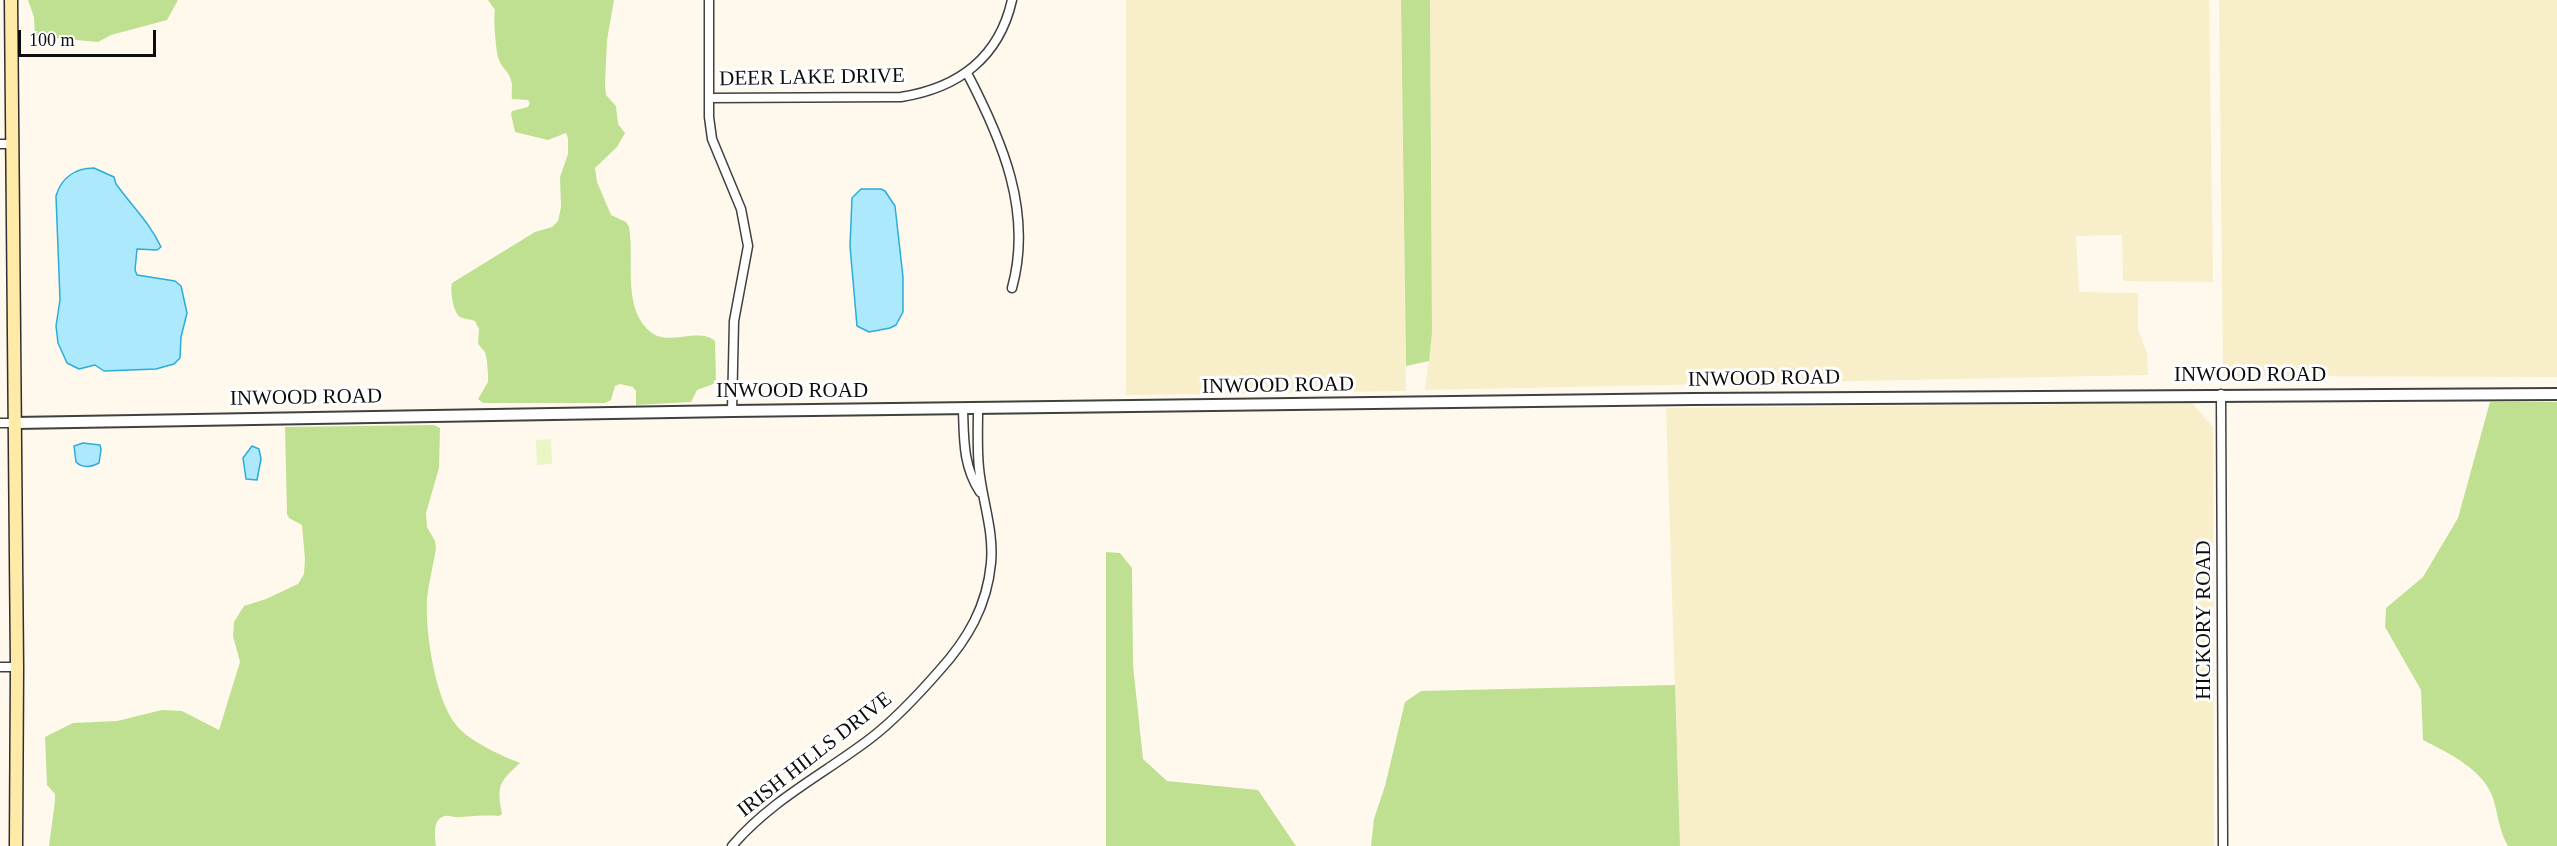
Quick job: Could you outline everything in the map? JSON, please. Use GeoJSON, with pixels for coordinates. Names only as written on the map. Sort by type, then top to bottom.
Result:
{"type":"FeatureCollection","features":[{"type":"Feature","properties":{"kind":"main road"},"geometry":{"type":"LineString","coordinates":[[11,0],[6,144],[15,423],[16,846]]}},
{"type":"Feature","properties":{"kind":"street"},"geometry":{"type":"LineString","coordinates":[[709,0],[709,98],[712,139],[741,208],[748,246],[734,321],[732,411]]}},
{"type":"Feature","properties":{"kind":"street","name":"DEER LAKE DRIVE"},"geometry":{"type":"LineString","coordinates":[[709,98],[901,97],[939,88],[967,73],[981,59],[1000,35],[1012,0]]}},
{"type":"Feature","properties":{"kind":"street"},"geometry":{"type":"LineString","coordinates":[[967,73],[997,133],[1012,177],[1019,243],[1018,266],[1012,288]]}},
{"type":"Feature","properties":{"kind":"street","name":"INWOOD ROAD"},"geometry":{"type":"LineString","coordinates":[[0,423],[732,411],[2221,394],[2557,393]]}},
{"type":"Feature","properties":{"kind":"street","name":"HICKORY ROAD"},"geometry":{"type":"LineString","coordinates":[[2221,394],[2223,846]]}},
{"type":"Feature","properties":{"kind":"street","name":"IRISH HILLS DRIVE"},"geometry":{"type":"LineString","coordinates":[[963,409],[966,461],[971,478],[984,498]]}},
{"type":"Feature","properties":{"kind":"street","name":"IRISH HILLS DRIVE"},"geometry":{"type":"LineString","coordinates":[[732,846],[777,802],[872,737],[899,714],[963,643],[977,619],[988,580],[992,554],[979,468],[978,409]]}},
{"type":"Feature","properties":{"kind":"street"},"geometry":{"type":"LineString","coordinates":[[0,667],[17,667]]}},
{"type":"Feature","properties":{"kind":"shaded area"},"geometry":{"type":"Polygon","coordinates":[[[1126,0],[1401,0],[1406,391],[1126,395],[1126,0]]]}},
{"type":"Feature","properties":{"kind":"shaded area"},"geometry":{"type":"Polygon","coordinates":[[[1430,0],[2209,0],[2213,282],[2123,281],[2122,235],[2076,236],[2079,292],[2138,293],[2138,329],[2147,353],[2148,375],[1425,390],[1432,333],[1430,0]]]}},
{"type":"Feature","properties":{"kind":"shaded area"},"geometry":{"type":"Polygon","coordinates":[[[2219,0],[2557,0],[2557,377],[2223,376],[2219,0]]]}},
{"type":"Feature","properties":{"kind":"shaded area"},"geometry":{"type":"Polygon","coordinates":[[[2192,403],[2213,427],[2214,846],[1680,846],[1666,408],[2192,403]]]}},
{"type":"Feature","properties":{"kind":"green space"},"geometry":{"type":"Polygon","coordinates":[[[28,0],[178,0],[167,20],[111,35],[98,42],[35,36],[34,17],[28,0]]]}},
{"type":"Feature","properties":{"kind":"green space"},"geometry":{"type":"Polygon","coordinates":[[[488,0],[614,0],[607,40],[605,84],[606,95],[616,106],[618,124],[625,133],[617,147],[595,168],[597,182],[611,215],[626,222],[629,227],[633,298],[642,323],[659,337],[701,336],[715,341],[716,383],[697,390],[691,402],[636,405],[636,391],[633,387],[620,384],[615,386],[611,400],[605,403],[483,403],[478,399],[488,382],[485,352],[478,344],[479,329],[475,321],[460,317],[456,311],[452,296],[452,283],[535,232],[552,227],[558,221],[561,207],[560,177],[568,154],[566,133],[548,140],[515,132],[512,111],[528,107],[530,103],[528,100],[512,99],[511,80],[498,56],[495,10],[488,0]]]}},
{"type":"Feature","properties":{"kind":"green space"},"geometry":{"type":"Polygon","coordinates":[[[1401,0],[1430,0],[1432,333],[1429,361],[1406,366],[1401,0]]]}},
{"type":"Feature","properties":{"kind":"green space"},"geometry":{"type":"Polygon","coordinates":[[[2490,402],[2557,402],[2557,846],[2508,846],[2501,830],[2494,801],[2483,780],[2465,764],[2423,740],[2421,690],[2385,627],[2386,608],[2423,577],[2458,518],[2490,402]]]}},
{"type":"Feature","properties":{"kind":"green space"},"geometry":{"type":"Polygon","coordinates":[[[434,425],[440,428],[439,468],[426,513],[427,527],[435,541],[436,549],[427,598],[433,665],[449,715],[462,732],[495,752],[520,763],[507,775],[501,786],[502,814],[441,818],[435,828],[436,846],[49,846],[55,794],[47,785],[45,737],[73,723],[117,721],[162,710],[182,711],[219,730],[240,662],[233,636],[234,622],[244,606],[266,599],[298,584],[304,574],[302,525],[289,518],[287,514],[285,427],[434,425]]]}},
{"type":"Feature","properties":{"kind":"green space"},"geometry":{"type":"Polygon","coordinates":[[[551,439],[552,464],[537,465],[536,440],[551,439]]]}},
{"type":"Feature","properties":{"kind":"green space"},"geometry":{"type":"Polygon","coordinates":[[[1106,552],[1120,553],[1132,568],[1133,665],[1143,759],[1167,781],[1258,790],[1296,846],[1106,846],[1106,552]]]}},
{"type":"Feature","properties":{"kind":"green space"},"geometry":{"type":"Polygon","coordinates":[[[1675,685],[1680,846],[1371,846],[1374,819],[1385,786],[1405,702],[1421,691],[1675,685]]]}},
{"type":"Feature","properties":{"kind":"water"},"geometry":{"type":"Polygon","coordinates":[[[87,168],[94,168],[114,177],[116,184],[146,222],[161,247],[157,250],[137,249],[135,270],[137,275],[175,281],[181,286],[187,313],[181,337],[180,358],[174,364],[156,369],[104,371],[95,365],[79,369],[67,363],[58,343],[56,326],[60,300],[56,196],[61,184],[70,175],[87,168]]]}},
{"type":"Feature","properties":{"kind":"water"},"geometry":{"type":"Polygon","coordinates":[[[861,189],[885,191],[895,206],[903,277],[903,312],[896,325],[869,332],[857,326],[850,246],[852,198],[861,189]]]}},
{"type":"Feature","properties":{"kind":"water"},"geometry":{"type":"Polygon","coordinates":[[[83,443],[100,445],[99,463],[87,467],[76,462],[74,446],[83,443]]]}},
{"type":"Feature","properties":{"kind":"water"},"geometry":{"type":"Polygon","coordinates":[[[252,446],[259,449],[261,459],[257,480],[246,479],[243,458],[252,446]]]}}]}
